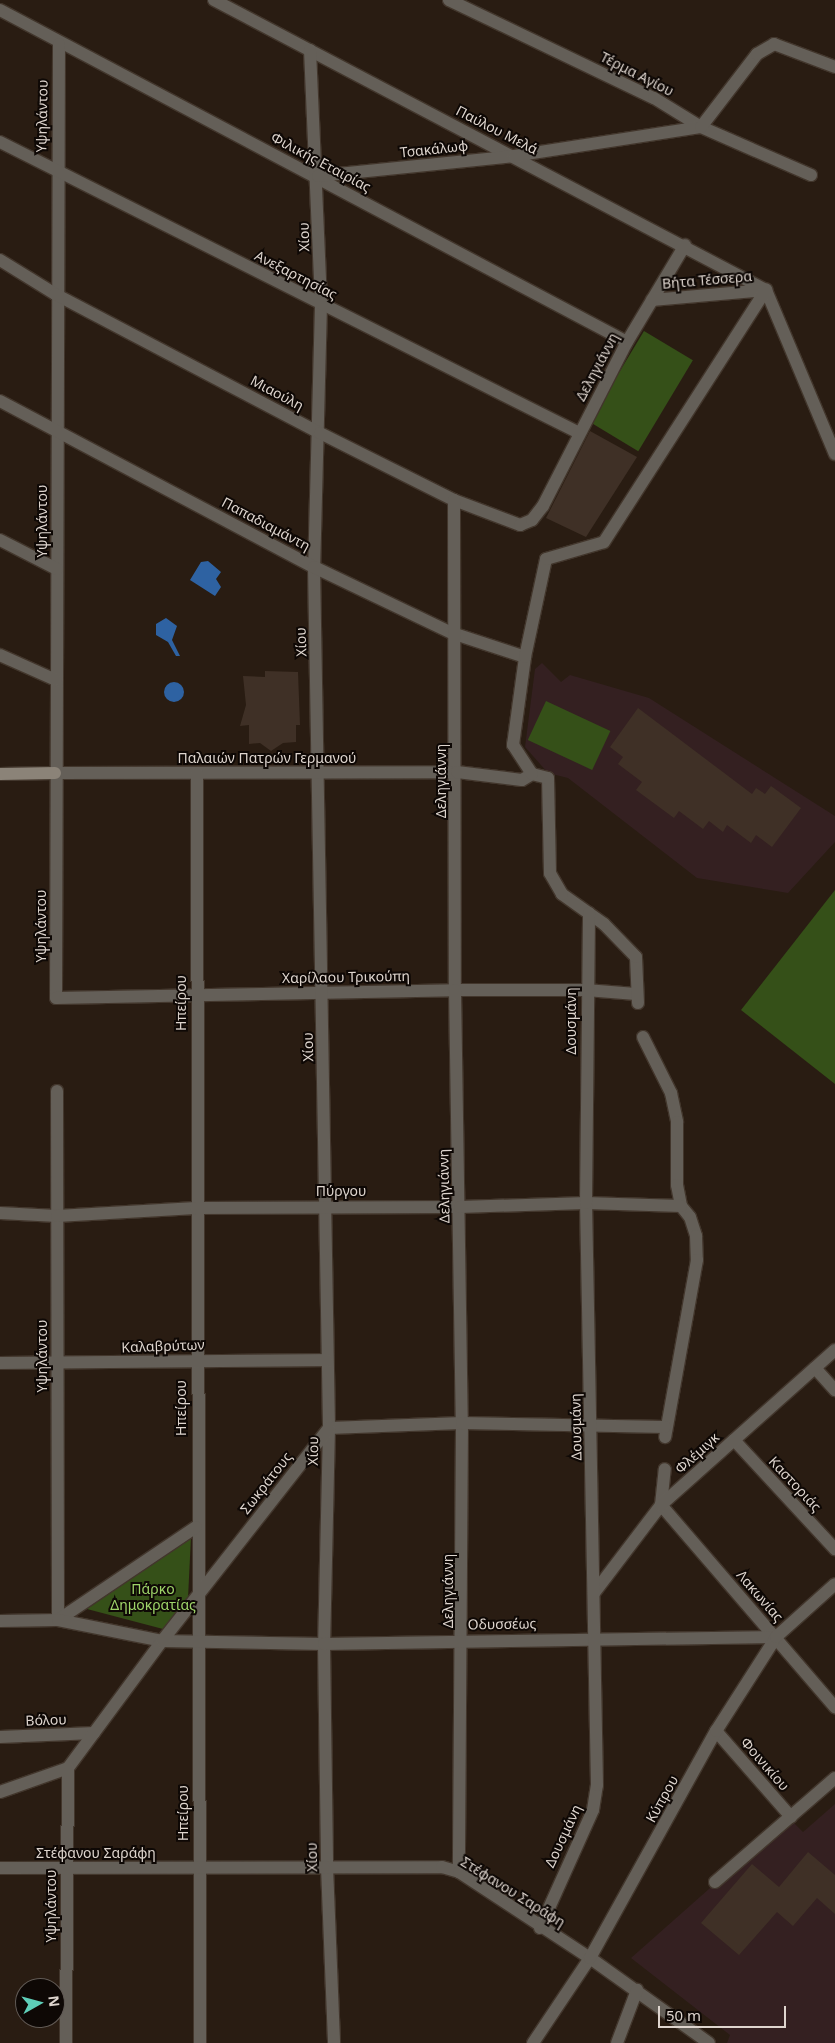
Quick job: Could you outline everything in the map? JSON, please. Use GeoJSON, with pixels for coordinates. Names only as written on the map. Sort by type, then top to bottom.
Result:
{"type":"FeatureCollection","features":[{"type":"Feature","properties":{"kind":"street","name":"Παύλου Μελά"},"geometry":{"type":"LineString","coordinates":[[214,0],[685,245],[766,290]]}},
{"type":"Feature","properties":{"kind":"street","name":"Τέρμα Αγίου"},"geometry":{"type":"LineString","coordinates":[[449,0],[654,98],[701,127],[811,175]]}},
{"type":"Feature","properties":{"kind":"street","name":"Φιλικής Εταιρίας"},"geometry":{"type":"LineString","coordinates":[[0,10],[59,44],[318,176],[627,342]]}},
{"type":"Feature","properties":{"kind":"street","name":"Υψηλάντου"},"geometry":{"type":"LineString","coordinates":[[56,998],[57,430],[55,294],[59,44]]}},
{"type":"Feature","properties":{"kind":"street"},"geometry":{"type":"LineString","coordinates":[[701,127],[767,46],[782,46],[835,67]]}},
{"type":"Feature","properties":{"kind":"street","name":"Χίου"},"geometry":{"type":"LineString","coordinates":[[310,50],[318,176],[321,305],[320,433],[314,567],[320,773],[329,1428],[324,1644],[327,1867],[334,2043]]}},
{"type":"Feature","properties":{"kind":"street","name":"Τσακάλωφ"},"geometry":{"type":"LineString","coordinates":[[318,176],[514,156],[701,127]]}},
{"type":"Feature","properties":{"kind":"street","name":"Ανεξαρτησίας"},"geometry":{"type":"LineString","coordinates":[[0,142],[579,433]]}},
{"type":"Feature","properties":{"kind":"street","name":"Δεληγιάννη"},"geometry":{"type":"LineString","coordinates":[[543,506],[627,342],[685,245]]}},
{"type":"Feature","properties":{"kind":"street","name":"Μιαούλη"},"geometry":{"type":"LineString","coordinates":[[0,260],[55,294],[320,433],[454,500],[520,525],[532,520],[543,506]]}},
{"type":"Feature","properties":{"kind":"street"},"geometry":{"type":"LineString","coordinates":[[589,913],[562,894],[550,873],[548,778],[532,774],[513,745],[524,657],[546,559],[604,542],[766,290]]}},
{"type":"Feature","properties":{"kind":"street","name":"Βήτα Τέσσερα"},"geometry":{"type":"LineString","coordinates":[[652,300],[766,290],[835,454]]}},
{"type":"Feature","properties":{"kind":"street","name":"Παπαδιαμάντη"},"geometry":{"type":"LineString","coordinates":[[0,401],[314,567],[452,633],[524,657]]}},
{"type":"Feature","properties":{"kind":"street","name":"Δεληγιάννη"},"geometry":{"type":"LineString","coordinates":[[454,500],[452,633],[456,772],[455,990],[460,1207],[463,1640],[459,1872]]}},
{"type":"Feature","properties":{"kind":"street"},"geometry":{"type":"LineString","coordinates":[[0,540],[57,569]]}},
{"type":"Feature","properties":{"kind":"street"},"geometry":{"type":"LineString","coordinates":[[0,655],[56,680]]}},
{"type":"Feature","properties":{"kind":"street","name":"Παλαιών Πατρών Γερμανού"},"geometry":{"type":"LineString","coordinates":[[0,774],[456,772],[522,780],[532,774]]}},
{"type":"Feature","properties":{"kind":"street","name":"Ηπείρου"},"geometry":{"type":"LineString","coordinates":[[197,773],[196,1526],[200,2043]]}},
{"type":"Feature","properties":{"kind":"street","name":"Χαρίλαου Τρικούπη"},"geometry":{"type":"LineString","coordinates":[[56,998],[455,990],[586,990],[637,998],[636,957],[604,924],[589,913]]}},
{"type":"Feature","properties":{"kind":"street","name":"Δουσμάνη"},"geometry":{"type":"LineString","coordinates":[[540,1928],[593,1810],[597,1785],[586,1203],[586,990],[589,913]]}},
{"type":"Feature","properties":{"kind":"street"},"geometry":{"type":"LineString","coordinates":[[329,1428],[462,1423],[591,1424],[665,1432],[697,1260],[696,1236],[690,1217],[681,1206],[677,1185],[677,1122],[671,1093],[643,1037]]}},
{"type":"Feature","properties":{"kind":"street","name":"Υψηλάντου"},"geometry":{"type":"LineString","coordinates":[[57,1091],[58,1620]]}},
{"type":"Feature","properties":{"kind":"street","name":"Πύργου"},"geometry":{"type":"LineString","coordinates":[[0,1213],[56,1216],[196,1208],[326,1206],[460,1207],[586,1203],[681,1206]]}},
{"type":"Feature","properties":{"kind":"street","name":"Φλέμιγκ"},"geometry":{"type":"LineString","coordinates":[[594,1593],[661,1505],[835,1350]]}},
{"type":"Feature","properties":{"kind":"street","name":"Καλαβρύτων"},"geometry":{"type":"LineString","coordinates":[[0,1363],[57,1364],[196,1359],[327,1360]]}},
{"type":"Feature","properties":{"kind":"street"},"geometry":{"type":"LineString","coordinates":[[815,1368],[835,1390]]}},
{"type":"Feature","properties":{"kind":"street","name":"Σωκράτους"},"geometry":{"type":"LineString","coordinates":[[68,1768],[162,1641],[329,1428]]}},
{"type":"Feature","properties":{"kind":"street","name":"Καστοριάς"},"geometry":{"type":"LineString","coordinates":[[734,1440],[835,1549]]}},
{"type":"Feature","properties":{"kind":"street"},"geometry":{"type":"LineString","coordinates":[[661,1505],[665,1469]]}},
{"type":"Feature","properties":{"kind":"street","name":"Λακωνίας"},"geometry":{"type":"LineString","coordinates":[[661,1505],[835,1707]]}},
{"type":"Feature","properties":{"kind":"street"},"geometry":{"type":"LineString","coordinates":[[58,1620],[196,1526]]}},
{"type":"Feature","properties":{"kind":"street","name":"Κύπρου"},"geometry":{"type":"LineString","coordinates":[[533,2043],[590,1958],[716,1731],[776,1637],[835,1584]]}},
{"type":"Feature","properties":{"kind":"street","name":"Οδυσσέως"},"geometry":{"type":"LineString","coordinates":[[0,1621],[58,1620],[162,1641],[198,1640],[324,1644],[463,1640],[776,1637]]}},
{"type":"Feature","properties":{"kind":"street","name":"Φοινικίου"},"geometry":{"type":"LineString","coordinates":[[716,1731],[792,1817]]}},
{"type":"Feature","properties":{"kind":"street","name":"Βόλου"},"geometry":{"type":"LineString","coordinates":[[0,1737],[94,1733]]}},
{"type":"Feature","properties":{"kind":"street"},"geometry":{"type":"LineString","coordinates":[[0,1792],[68,1768]]}},
{"type":"Feature","properties":{"kind":"street","name":"Υψηλάντου"},"geometry":{"type":"LineString","coordinates":[[66,2043],[68,1768]]}},
{"type":"Feature","properties":{"kind":"street"},"geometry":{"type":"LineString","coordinates":[[715,1882],[835,1778]]}},
{"type":"Feature","properties":{"kind":"street","name":"Στέφανου Σαράφη"},"geometry":{"type":"LineString","coordinates":[[0,1868],[442,1867],[459,1872],[540,1928],[590,1958],[709,2043]]}},
{"type":"Feature","properties":{"kind":"street"},"geometry":{"type":"LineString","coordinates":[[617,2043],[637,1990]]}},
{"type":"Feature","properties":{"kind":"shaded area"},"geometry":{"type":"Polygon","coordinates":[[[542,663],[561,682],[570,675],[649,698],[835,816],[835,842],[788,893],[697,878],[568,778],[548,773],[525,747],[535,669],[542,663]]]}},
{"type":"Feature","properties":{"kind":"shaded area"},"geometry":{"type":"Polygon","coordinates":[[[835,1804],[835,2043],[727,2043],[730,2035],[631,1958],[789,1818],[803,1832],[835,1804]]]}},
{"type":"Feature","properties":{"kind":"green space"},"geometry":{"type":"Polygon","coordinates":[[[644,331],[693,360],[638,451],[589,422],[644,331]]]}},
{"type":"Feature","properties":{"kind":"green space"},"geometry":{"type":"Polygon","coordinates":[[[546,701],[610,731],[592,770],[528,740],[546,701]]]}},
{"type":"Feature","properties":{"kind":"green space"},"geometry":{"type":"Polygon","coordinates":[[[835,890],[835,1084],[741,1010],[835,890]]]}},
{"type":"Feature","properties":{"kind":"green space","name":"Πάρκο Δημοκρατίας"},"geometry":{"type":"Polygon","coordinates":[[[191,1537],[188,1598],[163,1629],[87,1609],[191,1537]]]}},
{"type":"Feature","properties":{"kind":"water"},"geometry":{"type":"Polygon","coordinates":[[[208,561],[221,572],[216,579],[221,587],[215,596],[190,580],[201,562],[208,561]]]}},
{"type":"Feature","properties":{"kind":"water"},"geometry":{"type":"Polygon","coordinates":[[[166,618],[177,626],[172,640],[180,656],[176,656],[168,642],[156,635],[156,624],[166,618]]]}},
{"type":"Feature","properties":{"kind":"water"},"geometry":{"type":"Polygon","coordinates":[[[174,682],[181,685],[184,692],[181,699],[174,702],[167,699],[164,692],[167,685],[174,682]]]}},
{"type":"Feature","properties":{"kind":"building"},"geometry":{"type":"Polygon","coordinates":[[[590,431],[637,457],[586,537],[546,518],[590,431]]]}},
{"type":"Feature","properties":{"kind":"building"},"geometry":{"type":"Polygon","coordinates":[[[265,671],[298,672],[300,725],[296,725],[296,742],[283,743],[271,751],[260,743],[249,744],[249,725],[240,726],[246,705],[243,676],[265,677],[265,671]]]}},
{"type":"Feature","properties":{"kind":"building"},"geometry":{"type":"Polygon","coordinates":[[[638,708],[752,794],[756,788],[765,794],[771,786],[801,808],[772,847],[756,835],[751,843],[727,825],[723,832],[709,821],[703,829],[679,811],[674,818],[636,790],[642,782],[618,764],[623,757],[610,747],[638,708]]]}},
{"type":"Feature","properties":{"kind":"building"},"geometry":{"type":"Polygon","coordinates":[[[808,1852],[835,1875],[835,1914],[817,1898],[793,1926],[777,1912],[739,1955],[701,1923],[752,1864],[779,1887],[808,1852]]]}}]}
